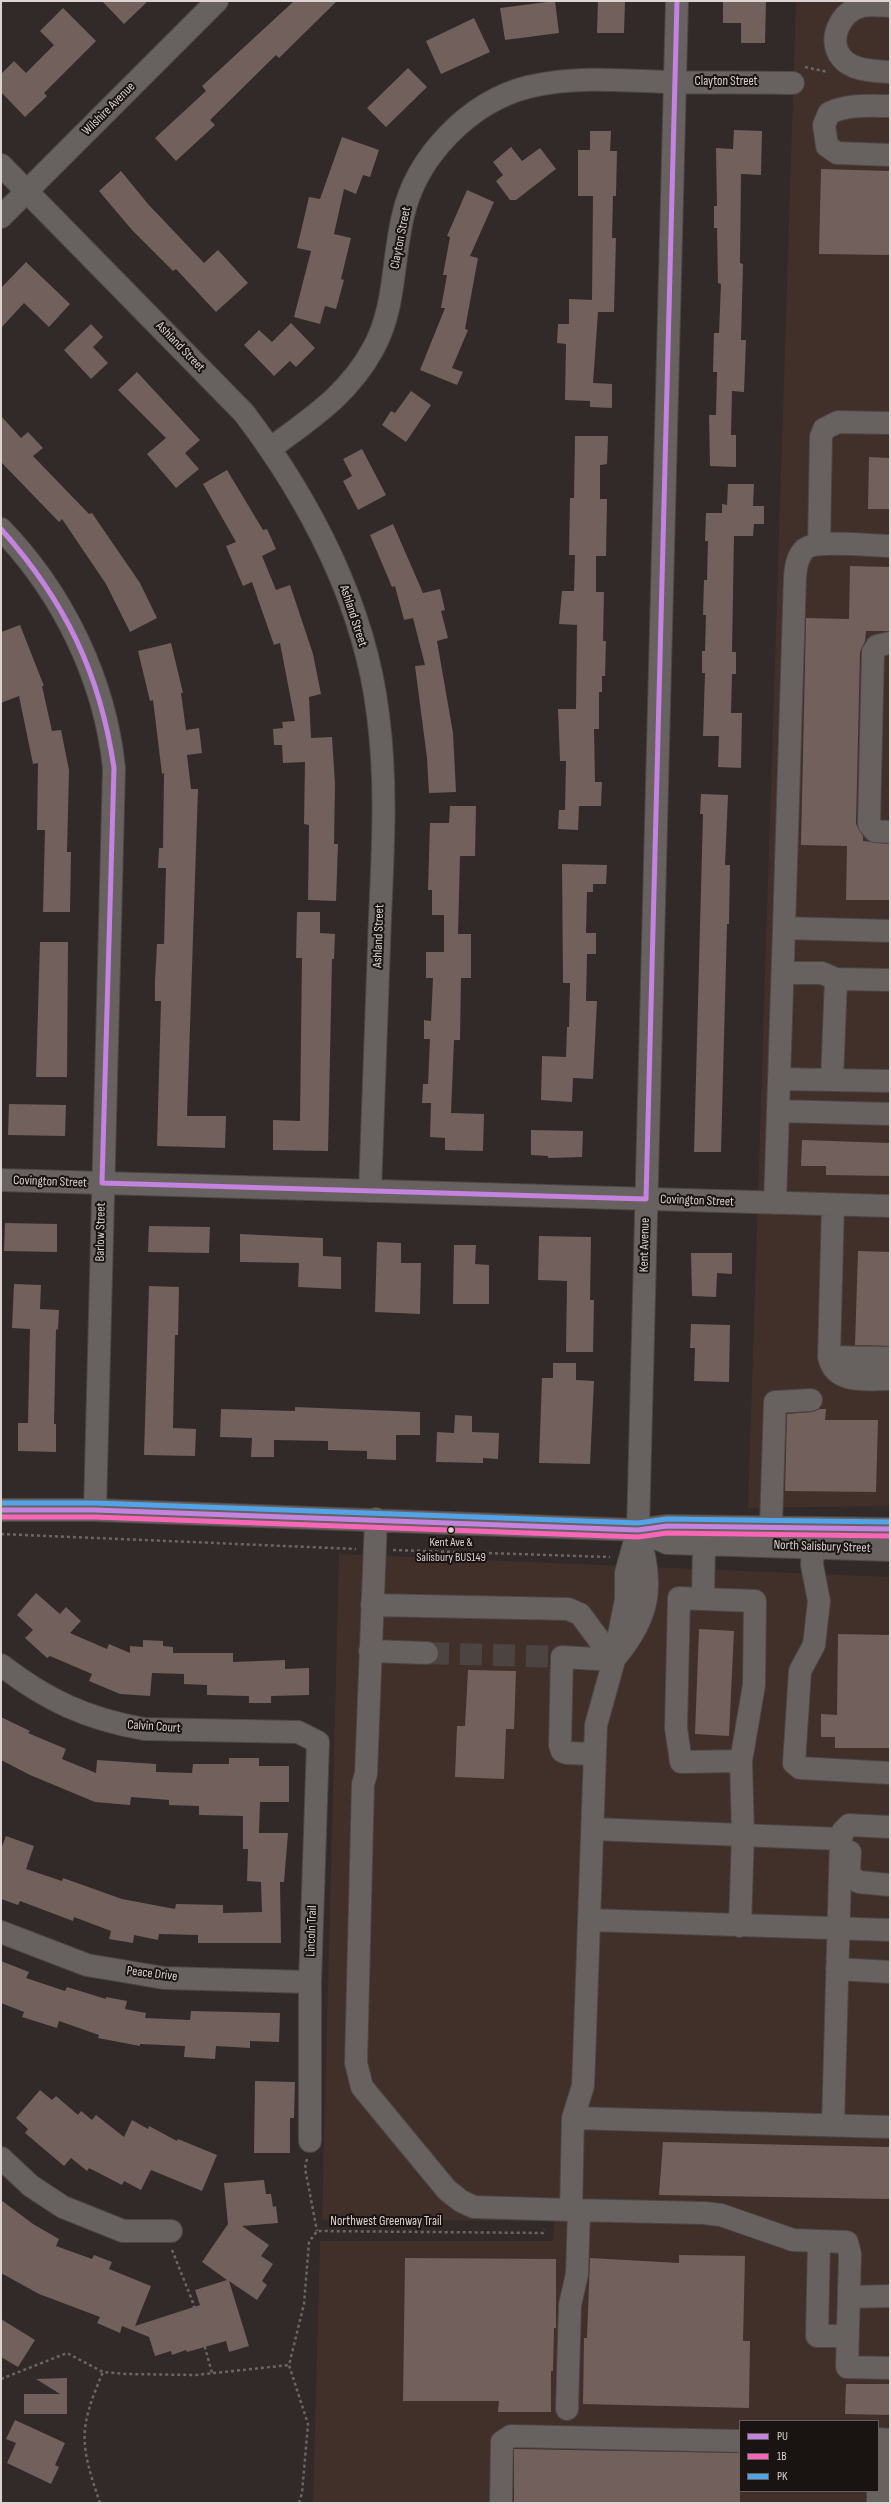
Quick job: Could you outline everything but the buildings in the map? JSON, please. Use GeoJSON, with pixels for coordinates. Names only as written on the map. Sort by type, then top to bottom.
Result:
{"type":"FeatureCollection","features":[{"type":"Feature","properties":{"kind":"street","name":"Kent Avenue"},"geometry":{"type":"LineString","coordinates":[[614,1660],[631,1639],[643,1616],[648,1576],[638,1530],[677,1]]}},
{"type":"Feature","properties":{"kind":"street","name":"Wilshire Avenue"},"geometry":{"type":"LineString","coordinates":[[1,217],[214,2]]}},
{"type":"Feature","properties":{"kind":"street"},"geometry":{"type":"LineString","coordinates":[[890,6],[862,6],[844,16],[837,28],[837,46],[841,58],[850,65],[866,70],[890,72]]}},
{"type":"Feature","properties":{"kind":"street","name":"Clayton Street"},"geometry":{"type":"LineString","coordinates":[[271,448],[333,402],[356,375],[374,348],[389,309],[403,216],[414,186],[433,153],[456,129],[482,106],[504,94],[528,87],[562,81],[588,80],[793,83]]}},
{"type":"Feature","properties":{"kind":"street"},"geometry":{"type":"LineString","coordinates":[[890,106],[852,106],[840,109],[829,113],[824,125],[827,146],[838,153],[890,155]]}},
{"type":"Feature","properties":{"kind":"street","name":"Ashland Street"},"geometry":{"type":"LineString","coordinates":[[1,165],[244,413],[271,448],[324,540],[349,597],[368,664],[378,713],[384,805],[370,1191]]}},
{"type":"Feature","properties":{"kind":"street"},"geometry":{"type":"LineString","coordinates":[[819,544],[821,437],[824,429],[838,422],[890,424]]}},
{"type":"Feature","properties":{"kind":"street","name":"Barlow Street"},"geometry":{"type":"LineString","coordinates":[[1,530],[48,586],[66,617],[99,694],[112,742],[114,768],[102,1183],[95,1510]]}},
{"type":"Feature","properties":{"kind":"street"},"geometry":{"type":"LineString","coordinates":[[776,1203],[795,576],[798,559],[804,549],[819,544],[890,546]]}},
{"type":"Feature","properties":{"kind":"street"},"geometry":{"type":"LineString","coordinates":[[890,643],[877,646],[873,652],[870,824],[875,831],[890,832]]}},
{"type":"Feature","properties":{"kind":"street"},"geometry":{"type":"LineString","coordinates":[[784,928],[890,931]]}},
{"type":"Feature","properties":{"kind":"street"},"geometry":{"type":"LineString","coordinates":[[783,973],[822,973],[836,979],[890,980]]}},
{"type":"Feature","properties":{"kind":"street"},"geometry":{"type":"LineString","coordinates":[[832,1080],[836,979]]}},
{"type":"Feature","properties":{"kind":"street"},"geometry":{"type":"LineString","coordinates":[[780,1079],[890,1080]]}},
{"type":"Feature","properties":{"kind":"street"},"geometry":{"type":"LineString","coordinates":[[778,1111],[890,1114]]}},
{"type":"Feature","properties":{"kind":"street","name":"Covington Street"},"geometry":{"type":"LineString","coordinates":[[1,1180],[890,1206]]}},
{"type":"Feature","properties":{"kind":"street"},"geometry":{"type":"LineString","coordinates":[[833,1204],[828,1357],[830,1365],[844,1377],[890,1379]]}},
{"type":"Feature","properties":{"kind":"street"},"geometry":{"type":"LineString","coordinates":[[828,1357],[890,1358]]}},
{"type":"Feature","properties":{"kind":"street"},"geometry":{"type":"LineString","coordinates":[[771,1526],[775,1402],[811,1400]]}},
{"type":"Feature","properties":{"kind":"street","name":"North Salisbury Street"},"geometry":{"type":"LineString","coordinates":[[1,1510],[95,1510],[376,1519],[638,1530],[667,1526],[889,1526]]}},
{"type":"Feature","properties":{"kind":"street"},"geometry":{"type":"LineString","coordinates":[[376,1519],[366,1767],[362,1792],[356,2042],[356,2063],[362,2087],[447,2190],[461,2201],[474,2207],[704,2213],[721,2215],[793,2240],[847,2242],[850,2247],[847,2354]]}},
{"type":"Feature","properties":{"kind":"street","name":"North Salisbury Street"},"geometry":{"type":"LineString","coordinates":[[638,1530],[668,1543],[890,1550]]}},
{"type":"Feature","properties":{"kind":"street"},"geometry":{"type":"LineString","coordinates":[[703,1599],[704,1544]]}},
{"type":"Feature","properties":{"kind":"street"},"geometry":{"type":"LineString","coordinates":[[813,1547],[812,1565],[819,1600],[814,1645],[800,1671],[794,1763],[800,1768],[890,1773]]}},
{"type":"Feature","properties":{"kind":"street"},"geometry":{"type":"LineString","coordinates":[[740,1926],[743,1834],[741,1761],[754,1685],[755,1601],[679,1598],[676,1728],[681,1762],[741,1761]]}},
{"type":"Feature","properties":{"kind":"street"},"geometry":{"type":"LineString","coordinates":[[372,1605],[568,1609],[580,1614],[614,1660]]}},
{"type":"Feature","properties":{"kind":"street"},"geometry":{"type":"LineString","coordinates":[[370,1651],[427,1653]]}},
{"type":"Feature","properties":{"kind":"street"},"geometry":{"type":"LineString","coordinates":[[595,1754],[567,1753],[562,1751],[560,1745],[562,1657],[614,1660]]}},
{"type":"Feature","properties":{"kind":"street"},"geometry":{"type":"LineString","coordinates":[[567,2409],[570,2305],[577,2274],[573,2118],[583,2086],[596,1725],[614,1660]]}},
{"type":"Feature","properties":{"kind":"street","name":"Calvin Court"},"geometry":{"type":"LineString","coordinates":[[1,1665],[27,1685],[56,1703],[119,1725],[144,1729],[298,1732]]}},
{"type":"Feature","properties":{"kind":"street","name":"Lincoln Trail"},"geometry":{"type":"LineString","coordinates":[[298,1732],[318,1742],[310,1982],[310,2141]]}},
{"type":"Feature","properties":{"kind":"street"},"geometry":{"type":"LineString","coordinates":[[833,2125],[841,1839],[844,1830],[849,1825],[890,1826]]}},
{"type":"Feature","properties":{"kind":"street"},"geometry":{"type":"LineString","coordinates":[[593,1829],[841,1839]]}},
{"type":"Feature","properties":{"kind":"street"},"geometry":{"type":"LineString","coordinates":[[890,1831],[856,1840],[850,1849],[848,1869],[851,1877],[859,1882],[890,1885]]}},
{"type":"Feature","properties":{"kind":"street"},"geometry":{"type":"LineString","coordinates":[[840,1889],[890,1892]]}},
{"type":"Feature","properties":{"kind":"street"},"geometry":{"type":"LineString","coordinates":[[589,1920],[890,1930]]}},
{"type":"Feature","properties":{"kind":"street","name":"Peace Drive"},"geometry":{"type":"LineString","coordinates":[[1,1932],[87,1965],[164,1978],[310,1982]]}},
{"type":"Feature","properties":{"kind":"street"},"geometry":{"type":"LineString","coordinates":[[837,1969],[890,1972]]}},
{"type":"Feature","properties":{"kind":"street"},"geometry":{"type":"LineString","coordinates":[[573,2118],[890,2127]]}},
{"type":"Feature","properties":{"kind":"street"},"geometry":{"type":"LineString","coordinates":[[1,2158],[31,2186],[63,2207],[123,2231],[171,2231]]}},
{"type":"Feature","properties":{"kind":"street"},"geometry":{"type":"LineString","coordinates":[[819,2241],[817,2336],[847,2354],[890,2368]]}},
{"type":"Feature","properties":{"kind":"street"},"geometry":{"type":"LineString","coordinates":[[849,2297],[890,2296]]}},
{"type":"Feature","properties":{"kind":"street"},"geometry":{"type":"LineString","coordinates":[[847,2354],[890,2358]]}},
{"type":"Feature","properties":{"kind":"street"},"geometry":{"type":"LineString","coordinates":[[501,2503],[502,2442],[511,2436],[739,2441]]}},
{"type":"Feature","properties":{"kind":"street"},"geometry":{"type":"LineString","coordinates":[[879,2440],[890,2440]]}},
{"type":"Feature","properties":{"kind":"street"},"geometry":{"type":"LineString","coordinates":[[878,2492],[878,2503]]}},
{"type":"Feature","properties":{"kind":"path"},"geometry":{"type":"LineString","coordinates":[[1,1534],[356,1549]]}},
{"type":"Feature","properties":{"kind":"path"},"geometry":{"type":"LineString","coordinates":[[396,1550],[607,1557]]}},
{"type":"Feature","properties":{"kind":"path"},"geometry":{"type":"LineString","coordinates":[[310,2141],[305,2168],[317,2231]]}},
{"type":"Feature","properties":{"kind":"path"},"geometry":{"type":"LineString","coordinates":[[171,2231],[172,2254],[192,2300],[212,2373]]}},
{"type":"Feature","properties":{"kind":"path","name":"Northwest Greenway Trail"},"geometry":{"type":"LineString","coordinates":[[289,2365],[304,2304],[309,2242],[317,2231],[543,2233]]}},
{"type":"Feature","properties":{"kind":"path"},"geometry":{"type":"LineString","coordinates":[[1,2379],[68,2353],[103,2372],[176,2376],[289,2365],[308,2424],[302,2493],[298,2503]]}},
{"type":"Feature","properties":{"kind":"path"},"geometry":{"type":"LineString","coordinates":[[100,2503],[88,2467],[83,2444],[85,2419],[103,2372]]}},
{"type":"Feature","properties":{"kind":"shaded area"},"geometry":{"type":"Polygon","coordinates":[[[796,1],[890,1],[890,1506],[748,1508],[796,1]]]}},
{"type":"Feature","properties":{"kind":"shaded area"},"geometry":{"type":"Polygon","coordinates":[[[339,1554],[890,1577],[890,2503],[313,2503],[320,2241],[553,2241],[554,2221],[322,2220],[339,1554]]]}},
{"type":"Feature","properties":{"kind":"tunnel"},"geometry":{"type":"LineString","coordinates":[[427,1653],[562,1657]]}},
{"type":"Feature","properties":{"kind":"transit line","name":"PU"},"geometry":{"type":"LineString","coordinates":[[1,529],[44,583],[76,640],[89,670],[99,701],[108,733],[114,768],[102,1183],[646,1199],[677,1]]}},
{"type":"Feature","properties":{"kind":"transit line","name":"PK"},"geometry":{"type":"LineString","coordinates":[[1,1503],[95,1503],[638,1523],[667,1519],[890,1522]]}},
{"type":"Feature","properties":{"kind":"transit line","name":"PU"},"geometry":{"type":"LineString","coordinates":[[1,1510],[95,1510],[638,1530],[667,1526],[890,1529]]}},
{"type":"Feature","properties":{"kind":"transit line","name":"1B"},"geometry":{"type":"LineString","coordinates":[[1,1517],[95,1517],[638,1537],[667,1533],[890,1536]]}},
{"type":"Feature","properties":{"kind":"place","name":"Kent Ave & Salisbury BUS149"},"geometry":{"type":"Point","coordinates":[451,1530]}}]}
